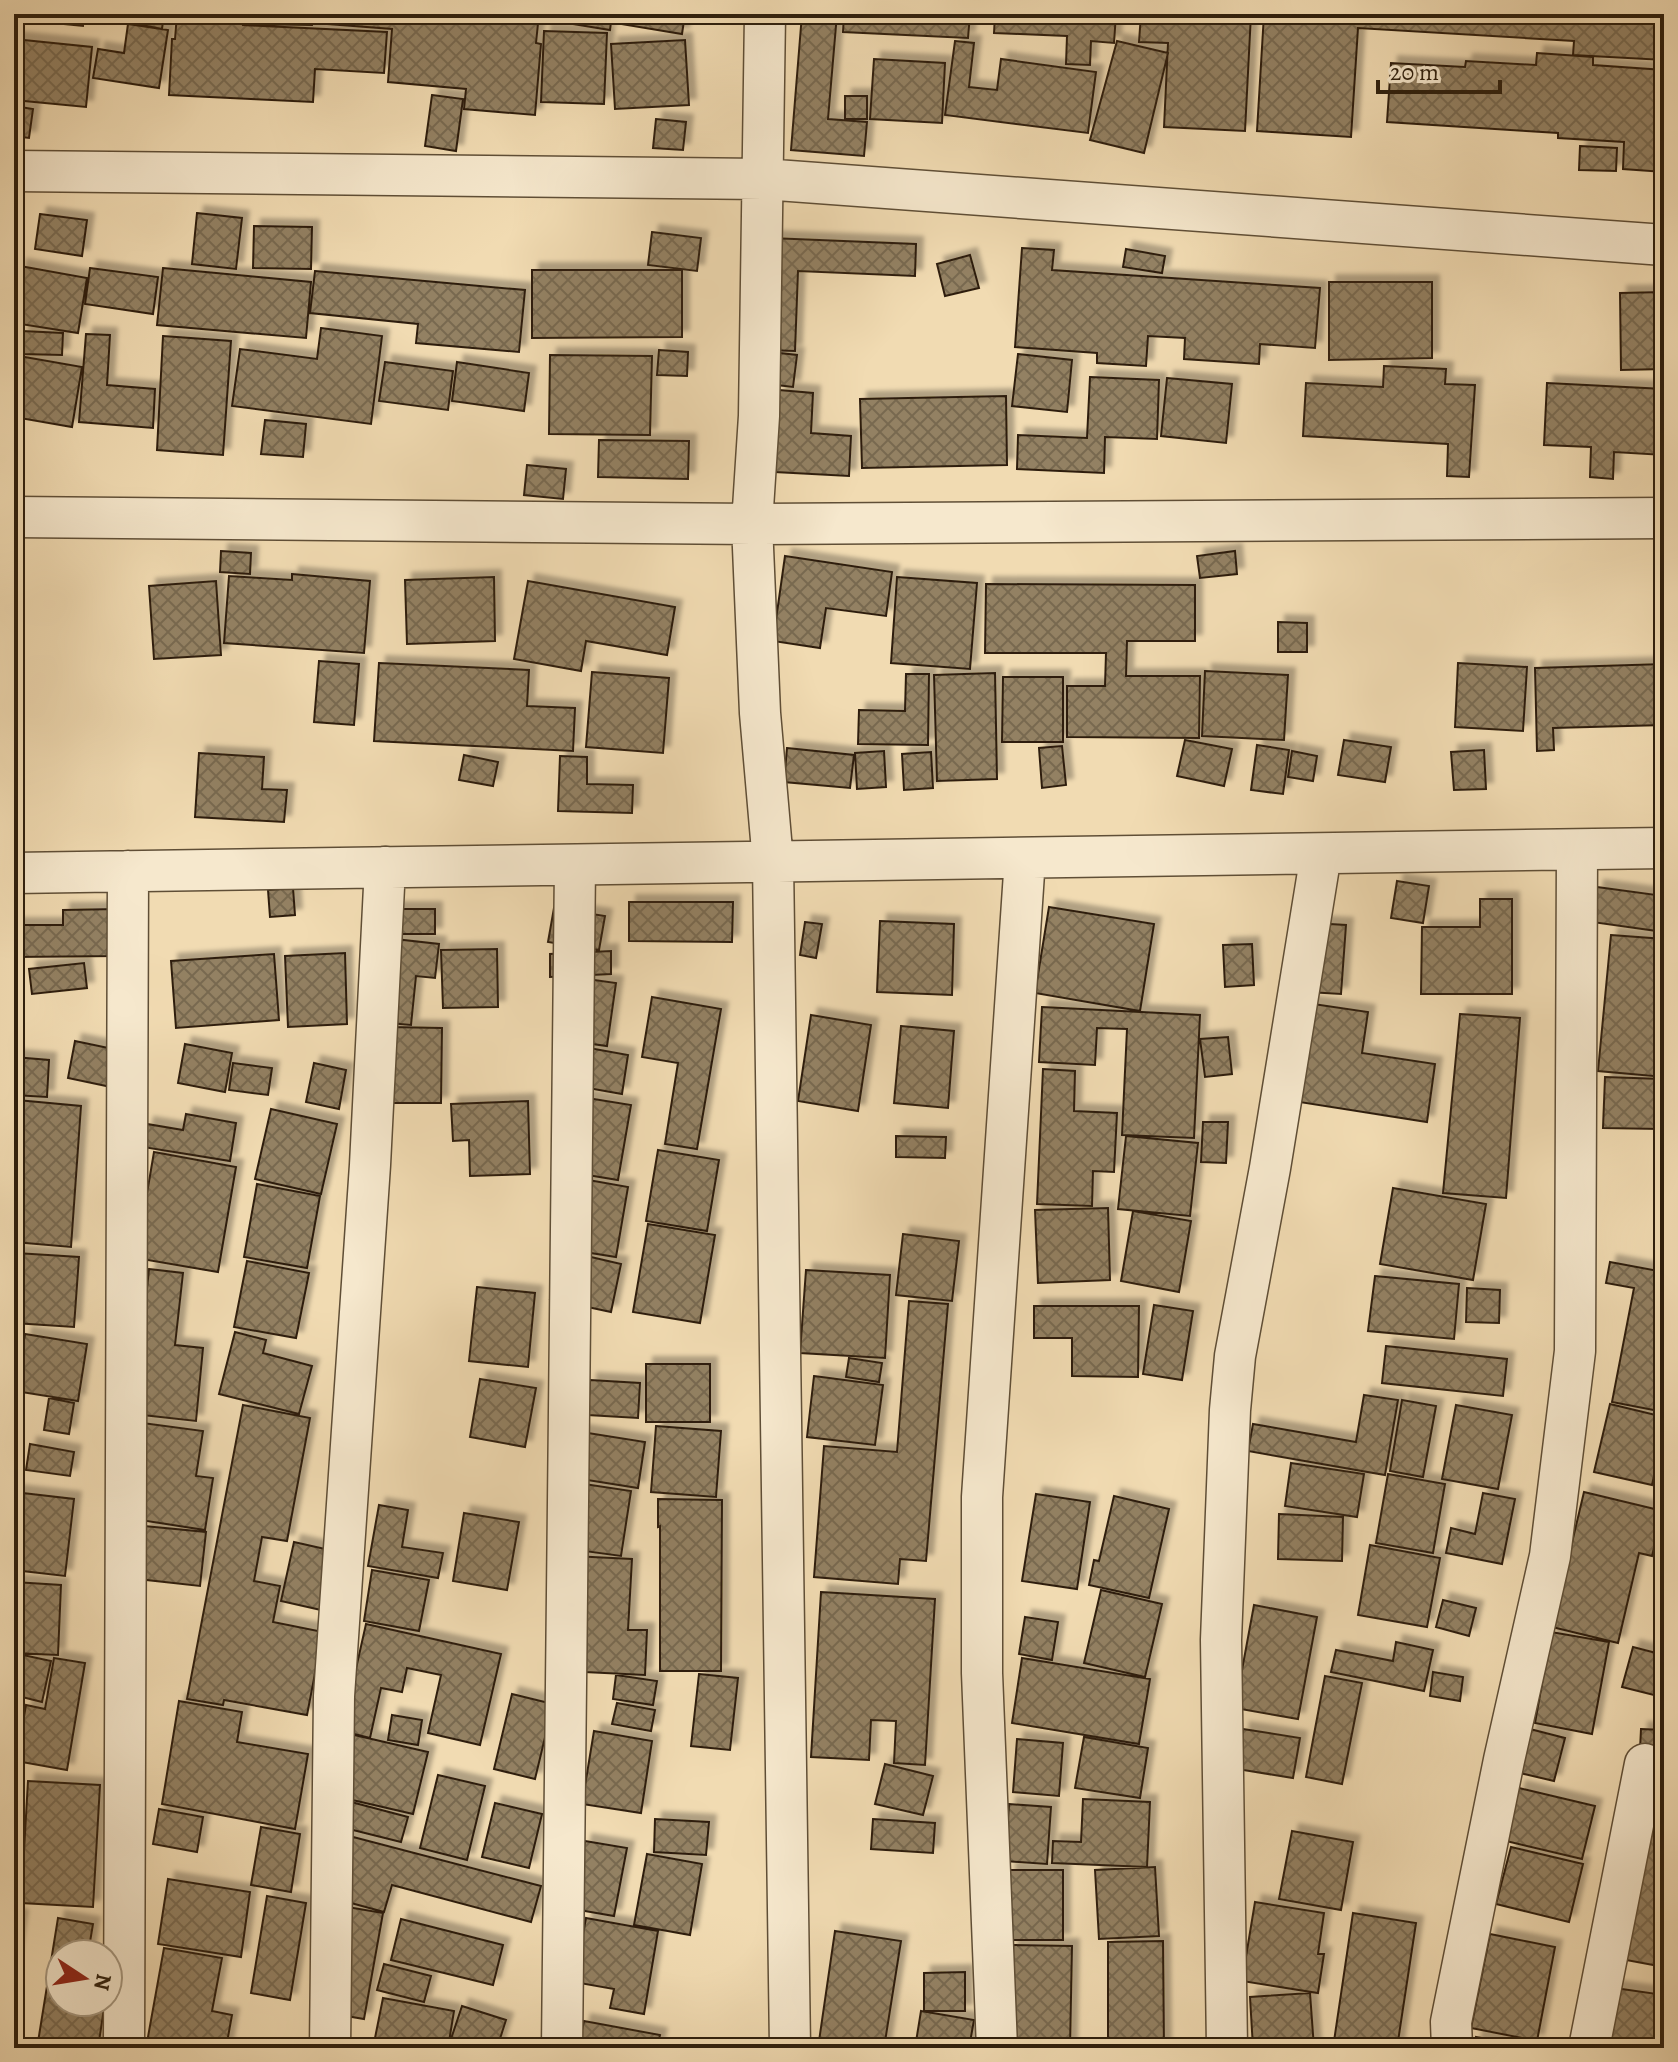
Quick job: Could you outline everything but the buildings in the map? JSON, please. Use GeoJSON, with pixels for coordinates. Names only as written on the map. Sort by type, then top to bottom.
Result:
{"type":"FeatureCollection","features":[{"type":"Feature","properties":{"kind":"street"},"geometry":{"type":"LineString","coordinates":[[765,14],[759,416],[752,524],[760,713],[773,862],[790,2048]]}},
{"type":"Feature","properties":{"kind":"street"},"geometry":{"type":"LineString","coordinates":[[14,171],[762,179],[1664,245]]}},
{"type":"Feature","properties":{"kind":"street"},"geometry":{"type":"LineString","coordinates":[[14,517],[752,524],[1664,518]]}},
{"type":"Feature","properties":{"kind":"street"},"geometry":{"type":"LineString","coordinates":[[14,873],[1664,848]]}},
{"type":"Feature","properties":{"kind":"street"},"geometry":{"type":"LineString","coordinates":[[1452,2048],[1451,2022],[1504,1760],[1550,1556],[1575,1351],[1577,850]]}},
{"type":"Feature","properties":{"kind":"street"},"geometry":{"type":"LineString","coordinates":[[1227,2048],[1221,1640],[1230,1410],[1235,1356],[1270,1168],[1321,854]]}},
{"type":"Feature","properties":{"kind":"street"},"geometry":{"type":"LineString","coordinates":[[997,2048],[982,1673],[982,1497],[1025,858]]}},
{"type":"Feature","properties":{"kind":"street"},"geometry":{"type":"LineString","coordinates":[[562,2048],[575,865]]}},
{"type":"Feature","properties":{"kind":"street"},"geometry":{"type":"LineString","coordinates":[[330,2048],[334,1696],[370,1165],[385,867]]}},
{"type":"Feature","properties":{"kind":"street"},"geometry":{"type":"LineString","coordinates":[[124,2048],[128,871]]}},
{"type":"Feature","properties":{"kind":"street"},"geometry":{"type":"LineString","coordinates":[[1589,2048],[1645,1764]]}}]}
